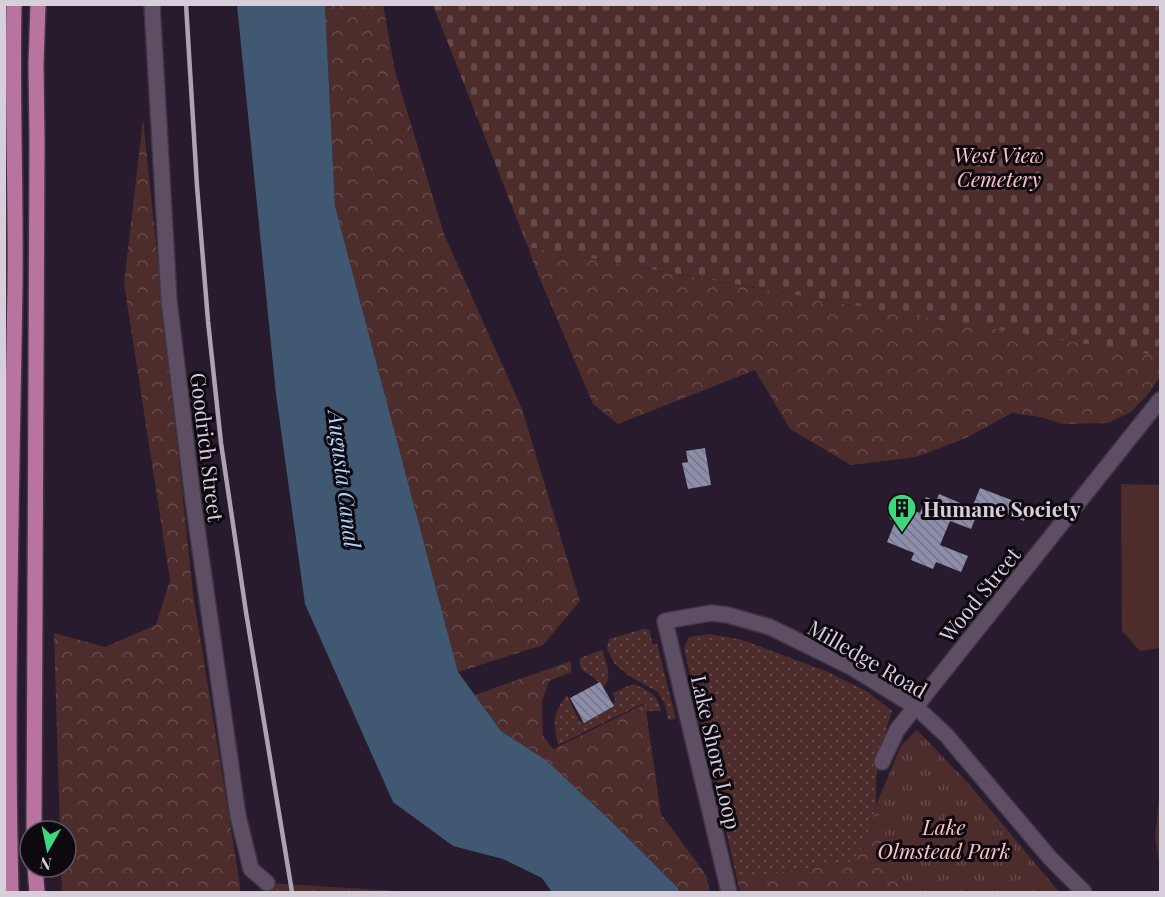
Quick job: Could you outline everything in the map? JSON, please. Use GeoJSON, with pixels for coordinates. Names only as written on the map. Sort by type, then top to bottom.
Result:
{"type":"FeatureCollection","features":[{"type":"Feature","properties":{"kind":"main road"},"geometry":{"type":"LineString","coordinates":[[11,892],[9,649],[15,274],[14,4]]}},
{"type":"Feature","properties":{"kind":"main road"},"geometry":{"type":"LineString","coordinates":[[34,819],[38,4]]}},
{"type":"Feature","properties":{"kind":"street","name":"Goodrich Street"},"geometry":{"type":"LineString","coordinates":[[152,4],[170,300],[193,500],[238,816],[251,869],[267,883]]}},
{"type":"Feature","properties":{"kind":"street","name":"Wood Street"},"geometry":{"type":"LineString","coordinates":[[882,762],[897,730],[1161,400]]}},
{"type":"Feature","properties":{"kind":"street","name":"Milledge Road"},"geometry":{"type":"LineString","coordinates":[[665,621],[711,613],[728,615],[770,627],[853,668],[916,707],[947,736],[1050,858],[1084,892]]}},
{"type":"Feature","properties":{"kind":"street","name":"Lake Shore Loop"},"geometry":{"type":"LineString","coordinates":[[665,621],[729,892]]}},
{"type":"Feature","properties":{"kind":"green space"},"geometry":{"type":"Polygon","coordinates":[[[325,5],[383,5],[395,71],[444,234],[522,409],[580,601],[543,645],[458,672],[335,206],[325,5]]]}},
{"type":"Feature","properties":{"kind":"green space","name":"West View Cemetery"},"geometry":{"type":"Polygon","coordinates":[[[433,5],[1160,5],[1160,356],[874,309],[528,247],[433,5]]]}},
{"type":"Feature","properties":{"kind":"green space"},"geometry":{"type":"Polygon","coordinates":[[[143,120],[193,593],[240,892],[62,892],[61,879],[78,879],[78,819],[60,819],[54,633],[105,647],[156,625],[170,580],[124,283],[143,120]]]}},
{"type":"Feature","properties":{"kind":"green space"},"geometry":{"type":"Polygon","coordinates":[[[528,247],[851,305],[1160,355],[1160,377],[1131,412],[1108,423],[1063,424],[1040,417],[1012,413],[966,438],[916,457],[851,465],[790,429],[755,370],[618,424],[593,404],[528,247]]]}},
{"type":"Feature","properties":{"kind":"green space"},"geometry":{"type":"Polygon","coordinates":[[[1121,484],[1160,485],[1160,648],[1140,651],[1122,631],[1121,484]]]}},
{"type":"Feature","properties":{"kind":"green space"},"geometry":{"type":"Polygon","coordinates":[[[643,629],[649,630],[653,645],[657,644],[676,719],[668,720],[665,704],[658,692],[629,676],[614,663],[607,649],[609,639],[643,629]]]}},
{"type":"Feature","properties":{"kind":"green space"},"geometry":{"type":"Polygon","coordinates":[[[710,634],[742,640],[826,671],[868,692],[892,711],[876,778],[876,805],[870,834],[854,861],[737,879],[684,648],[689,637],[710,634]]]}},
{"type":"Feature","properties":{"kind":"green space"},"geometry":{"type":"Polygon","coordinates":[[[602,650],[607,665],[608,680],[602,688],[582,669],[580,658],[602,650]]]}},
{"type":"Feature","properties":{"kind":"green space"},"geometry":{"type":"Polygon","coordinates":[[[571,661],[571,672],[549,681],[542,702],[543,736],[553,749],[645,704],[661,814],[706,875],[710,892],[679,892],[678,888],[621,831],[546,760],[501,731],[475,695],[571,661]]]}},
{"type":"Feature","properties":{"kind":"green space"},"geometry":{"type":"Polygon","coordinates":[[[633,684],[652,693],[661,711],[646,711],[644,703],[558,745],[555,730],[556,713],[567,695],[580,722],[614,703],[615,698],[612,693],[633,684]]]}},
{"type":"Feature","properties":{"kind":"green space","name":"Lake Olmstead Park"},"geometry":{"type":"Polygon","coordinates":[[[917,730],[969,784],[1059,892],[920,892],[901,881],[876,805],[901,746],[917,730]]]}},
{"type":"Feature","properties":{"kind":"green space"},"geometry":{"type":"Polygon","coordinates":[[[1160,791],[1160,870],[1155,837],[1160,791]]]}},
{"type":"Feature","properties":{"kind":"green space"},"geometry":{"type":"Polygon","coordinates":[[[876,805],[901,881],[920,892],[740,892],[737,879],[854,861],[870,834],[876,805]]]}},
{"type":"Feature","properties":{"kind":"green space"},"geometry":{"type":"Polygon","coordinates":[[[267,883],[413,892],[269,892],[267,883]]]}},
{"type":"Feature","properties":{"kind":"water","name":"Augusta Canal"},"geometry":{"type":"Polygon","coordinates":[[[237,5],[325,5],[335,206],[458,672],[501,731],[546,760],[615,825],[678,888],[679,892],[552,892],[542,878],[503,859],[453,846],[393,802],[305,604],[276,394],[237,5]]]}},
{"type":"Feature","properties":{"kind":"building"},"geometry":{"type":"Polygon","coordinates":[[[705,448],[711,485],[688,489],[682,463],[688,462],[686,451],[705,448]]]}},
{"type":"Feature","properties":{"kind":"building","name":"Humane Society"},"geometry":{"type":"Polygon","coordinates":[[[980,488],[1030,507],[1024,521],[988,506],[985,515],[978,512],[971,529],[950,521],[940,545],[968,556],[961,572],[936,562],[933,569],[911,560],[914,553],[887,542],[895,522],[890,519],[896,503],[920,513],[926,497],[936,501],[939,494],[972,508],[980,488]]]}},
{"type":"Feature","properties":{"kind":"building"},"geometry":{"type":"Polygon","coordinates":[[[600,682],[614,706],[584,723],[570,698],[600,682]]]}},
{"type":"Feature","properties":{"kind":"railway"},"geometry":{"type":"LineString","coordinates":[[186,4],[197,186],[221,443],[292,892]]}},
{"type":"Feature","properties":{"kind":"place","name":"Humane Society"},"geometry":{"type":"Point","coordinates":[902,534]}}]}
